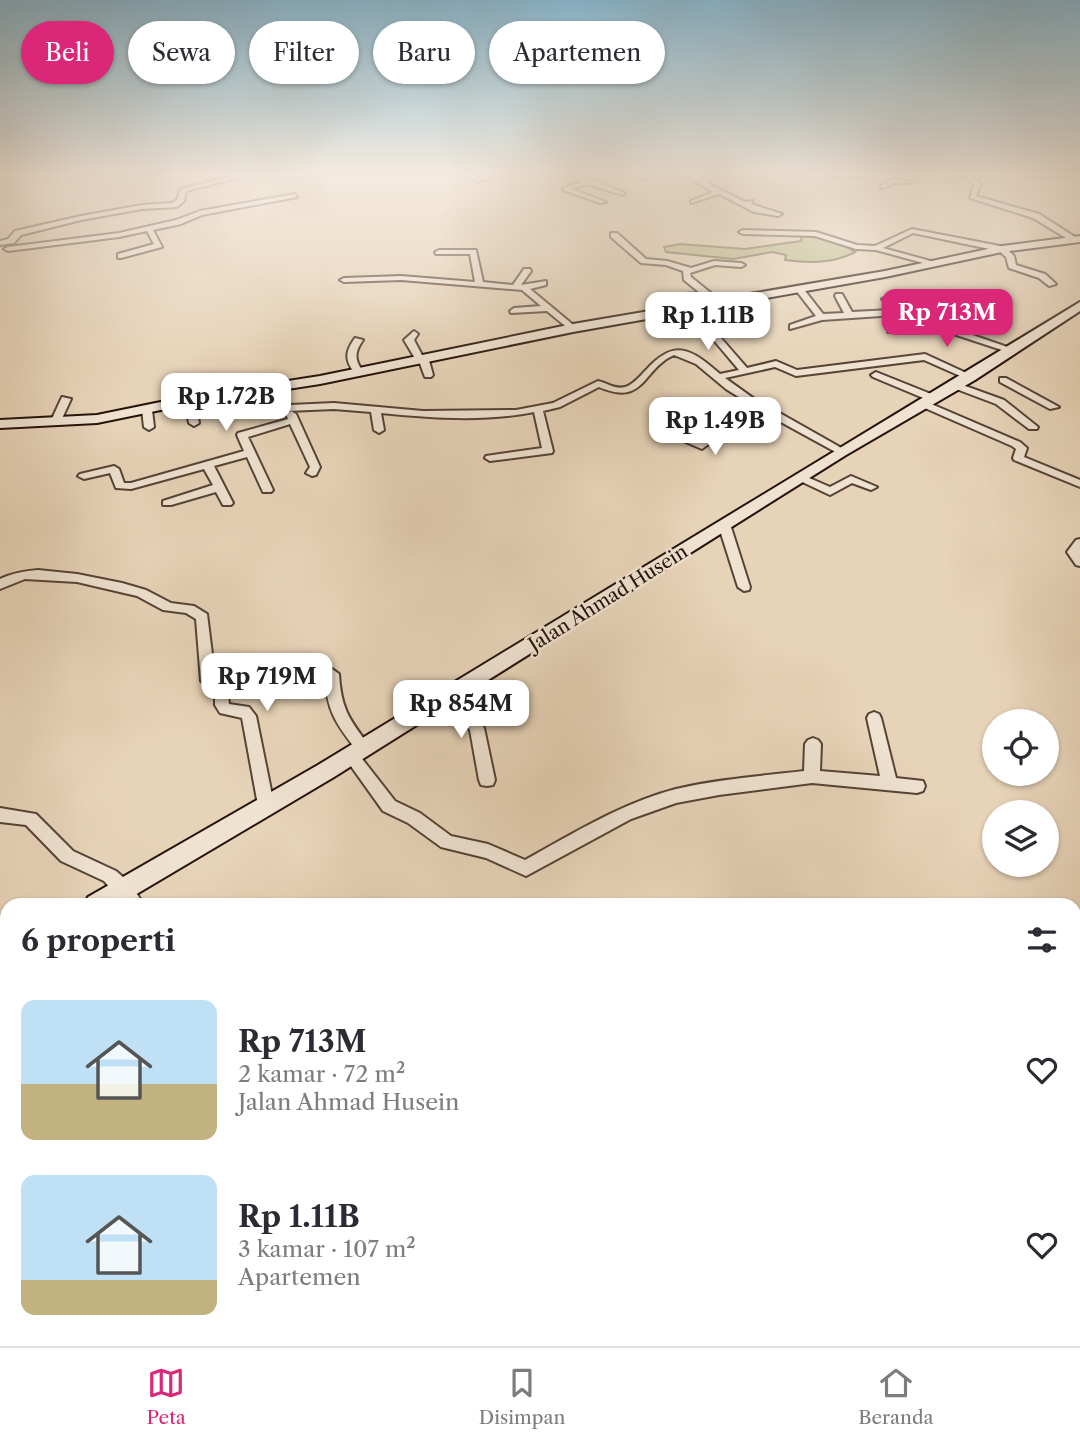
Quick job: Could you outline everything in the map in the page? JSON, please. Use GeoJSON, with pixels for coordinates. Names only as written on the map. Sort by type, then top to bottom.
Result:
{"type":"FeatureCollection","features":[{"type":"Feature","properties":{"kind":"street"},"geometry":{"type":"LineString","coordinates":[[9,245],[15,237]]}},
{"type":"Feature","properties":{"kind":"street"},"geometry":{"type":"LineString","coordinates":[[0,243],[9,245],[25,242],[27,247],[99,237]]}},
{"type":"Feature","properties":{"kind":"street"},"geometry":{"type":"LineString","coordinates":[[120,237],[125,254],[160,244],[155,237]]}},
{"type":"Feature","properties":{"kind":"street"},"geometry":{"type":"LineString","coordinates":[[616,237],[644,261],[675,262],[689,270]]}},
{"type":"Feature","properties":{"kind":"street"},"geometry":{"type":"LineString","coordinates":[[825,237],[860,248],[876,248],[931,264]]}},
{"type":"Feature","properties":{"kind":"street"},"geometry":{"type":"LineString","coordinates":[[876,248],[900,237]]}},
{"type":"Feature","properties":{"kind":"street"},"geometry":{"type":"LineString","coordinates":[[941,237],[1002,249],[1010,256],[1012,266],[1039,274],[1052,284]]}},
{"type":"Feature","properties":{"kind":"street"},"geometry":{"type":"LineString","coordinates":[[656,298],[719,304],[1002,249],[1077,239]]}},
{"type":"Feature","properties":{"kind":"street"},"geometry":{"type":"LineString","coordinates":[[439,252],[473,252],[479,283]]}},
{"type":"Feature","properties":{"kind":"street"},"geometry":{"type":"LineString","coordinates":[[741,265],[719,263],[689,270],[685,275],[717,318],[709,326],[710,331],[745,371]]}},
{"type":"Feature","properties":{"kind":"street"},"geometry":{"type":"LineString","coordinates":[[394,277],[395,264]]}},
{"type":"Feature","properties":{"kind":"street"},"geometry":{"type":"LineString","coordinates":[[369,267],[369,279]]}},
{"type":"Feature","properties":{"kind":"street"},"geometry":{"type":"LineString","coordinates":[[520,287],[527,271]]}},
{"type":"Feature","properties":{"kind":"street"},"geometry":{"type":"LineString","coordinates":[[344,280],[394,277],[520,287],[544,283]]}},
{"type":"Feature","properties":{"kind":"street"},"geometry":{"type":"LineString","coordinates":[[491,300],[500,286]]}},
{"type":"Feature","properties":{"kind":"street"},"geometry":{"type":"LineString","coordinates":[[520,287],[573,328]]}},
{"type":"Feature","properties":{"kind":"street"},"geometry":{"type":"LineString","coordinates":[[799,289],[821,317]]}},
{"type":"Feature","properties":{"kind":"street"},"geometry":{"type":"LineString","coordinates":[[839,296],[849,314]]}},
{"type":"Feature","properties":{"kind":"street"},"geometry":{"type":"LineString","coordinates":[[897,312],[886,299],[896,297],[972,320]]}},
{"type":"Feature","properties":{"kind":"street"},"geometry":{"type":"LineString","coordinates":[[0,424],[55,423],[147,410],[190,400],[277,387],[706,301]]}},
{"type":"Feature","properties":{"kind":"street"},"geometry":{"type":"LineString","coordinates":[[514,311],[548,307]]}},
{"type":"Feature","properties":{"kind":"street","name":"Jalan Ahmad Husein"},"geometry":{"type":"LineString","coordinates":[[108,898],[357,752],[585,613],[800,477],[1077,311]]}},
{"type":"Feature","properties":{"kind":"street"},"geometry":{"type":"LineString","coordinates":[[793,327],[821,317],[897,312],[1011,350]]}},
{"type":"Feature","properties":{"kind":"street"},"geometry":{"type":"LineString","coordinates":[[891,330],[912,318]]}},
{"type":"Feature","properties":{"kind":"street"},"geometry":{"type":"LineString","coordinates":[[414,334],[409,340],[428,375]]}},
{"type":"Feature","properties":{"kind":"street"},"geometry":{"type":"LineString","coordinates":[[358,340],[349,355],[358,370]]}},
{"type":"Feature","properties":{"kind":"street"},"geometry":{"type":"LineString","coordinates":[[267,489],[242,437],[244,433],[291,414],[334,406],[423,414],[516,413],[562,402],[597,384],[619,391],[628,388],[649,375],[663,356],[670,352],[688,357],[735,391],[841,452]]}},
{"type":"Feature","properties":{"kind":"street"},"geometry":{"type":"LineString","coordinates":[[719,377],[776,364],[796,373],[925,356],[1000,402],[1033,427]]}},
{"type":"Feature","properties":{"kind":"street"},"geometry":{"type":"LineString","coordinates":[[876,375],[1022,447],[1017,457],[1080,484]]}},
{"type":"Feature","properties":{"kind":"street"},"geometry":{"type":"LineString","coordinates":[[1003,380],[1054,407]]}},
{"type":"Feature","properties":{"kind":"street"},"geometry":{"type":"LineString","coordinates":[[277,387],[278,400],[291,414],[315,467],[312,473]]}},
{"type":"Feature","properties":{"kind":"street"},"geometry":{"type":"LineString","coordinates":[[1000,402],[1023,390]]}},
{"type":"Feature","properties":{"kind":"street"},"geometry":{"type":"LineString","coordinates":[[55,423],[66,399]]}},
{"type":"Feature","properties":{"kind":"street"},"geometry":{"type":"LineString","coordinates":[[190,400],[194,423]]}},
{"type":"Feature","properties":{"kind":"street"},"geometry":{"type":"LineString","coordinates":[[661,429],[702,446],[757,404]]}},
{"type":"Feature","properties":{"kind":"street"},"geometry":{"type":"LineString","coordinates":[[375,409],[379,430]]}},
{"type":"Feature","properties":{"kind":"street"},"geometry":{"type":"LineString","coordinates":[[490,458],[548,451],[538,409]]}},
{"type":"Feature","properties":{"kind":"street"},"geometry":{"type":"LineString","coordinates":[[147,410],[149,427]]}},
{"type":"Feature","properties":{"kind":"street"},"geometry":{"type":"LineString","coordinates":[[462,412],[463,426]]}},
{"type":"Feature","properties":{"kind":"street"},"geometry":{"type":"LineString","coordinates":[[84,476],[114,469],[120,486],[131,486],[249,453]]}},
{"type":"Feature","properties":{"kind":"street"},"geometry":{"type":"LineString","coordinates":[[208,465],[227,503]]}},
{"type":"Feature","properties":{"kind":"street"},"geometry":{"type":"LineString","coordinates":[[800,477],[830,492],[851,479],[871,487]]}},
{"type":"Feature","properties":{"kind":"street"},"geometry":{"type":"LineString","coordinates":[[167,503],[219,487]]}},
{"type":"Feature","properties":{"kind":"street"},"geometry":{"type":"LineString","coordinates":[[724,524],[744,587]]}},
{"type":"Feature","properties":{"kind":"street"},"geometry":{"type":"LineString","coordinates":[[1080,543],[1073,552],[1080,562]]}},
{"type":"Feature","properties":{"kind":"street"},"geometry":{"type":"LineString","coordinates":[[0,585],[13,578],[32,574],[97,581],[163,601],[167,607],[197,611],[202,617],[208,681],[222,689],[222,705],[225,709],[244,711],[249,716],[266,805]]}},
{"type":"Feature","properties":{"kind":"street"},"geometry":{"type":"LineString","coordinates":[[332,674],[333,703],[357,752],[389,806],[414,818],[447,842],[488,851],[526,868],[625,814],[677,796],[719,788],[813,777],[918,786]]}},
{"type":"Feature","properties":{"kind":"street"},"geometry":{"type":"LineString","coordinates":[[450,694],[477,728],[487,780]]}},
{"type":"Feature","properties":{"kind":"street"},"geometry":{"type":"LineString","coordinates":[[874,718],[890,784]]}},
{"type":"Feature","properties":{"kind":"street"},"geometry":{"type":"LineString","coordinates":[[813,744],[813,777]]}},
{"type":"Feature","properties":{"kind":"street"},"geometry":{"type":"LineString","coordinates":[[0,815],[30,819],[66,856],[110,876],[130,898]]}},
{"type":"Feature","properties":{"kind":"shaded area"},"geometry":{"type":"Polygon","coordinates":[[[802,237],[812,237],[836,241],[855,252],[830,261],[812,262],[785,260],[786,255],[772,252],[733,259],[666,252],[664,247],[680,244],[745,249],[801,241],[802,237]]]}}]}
